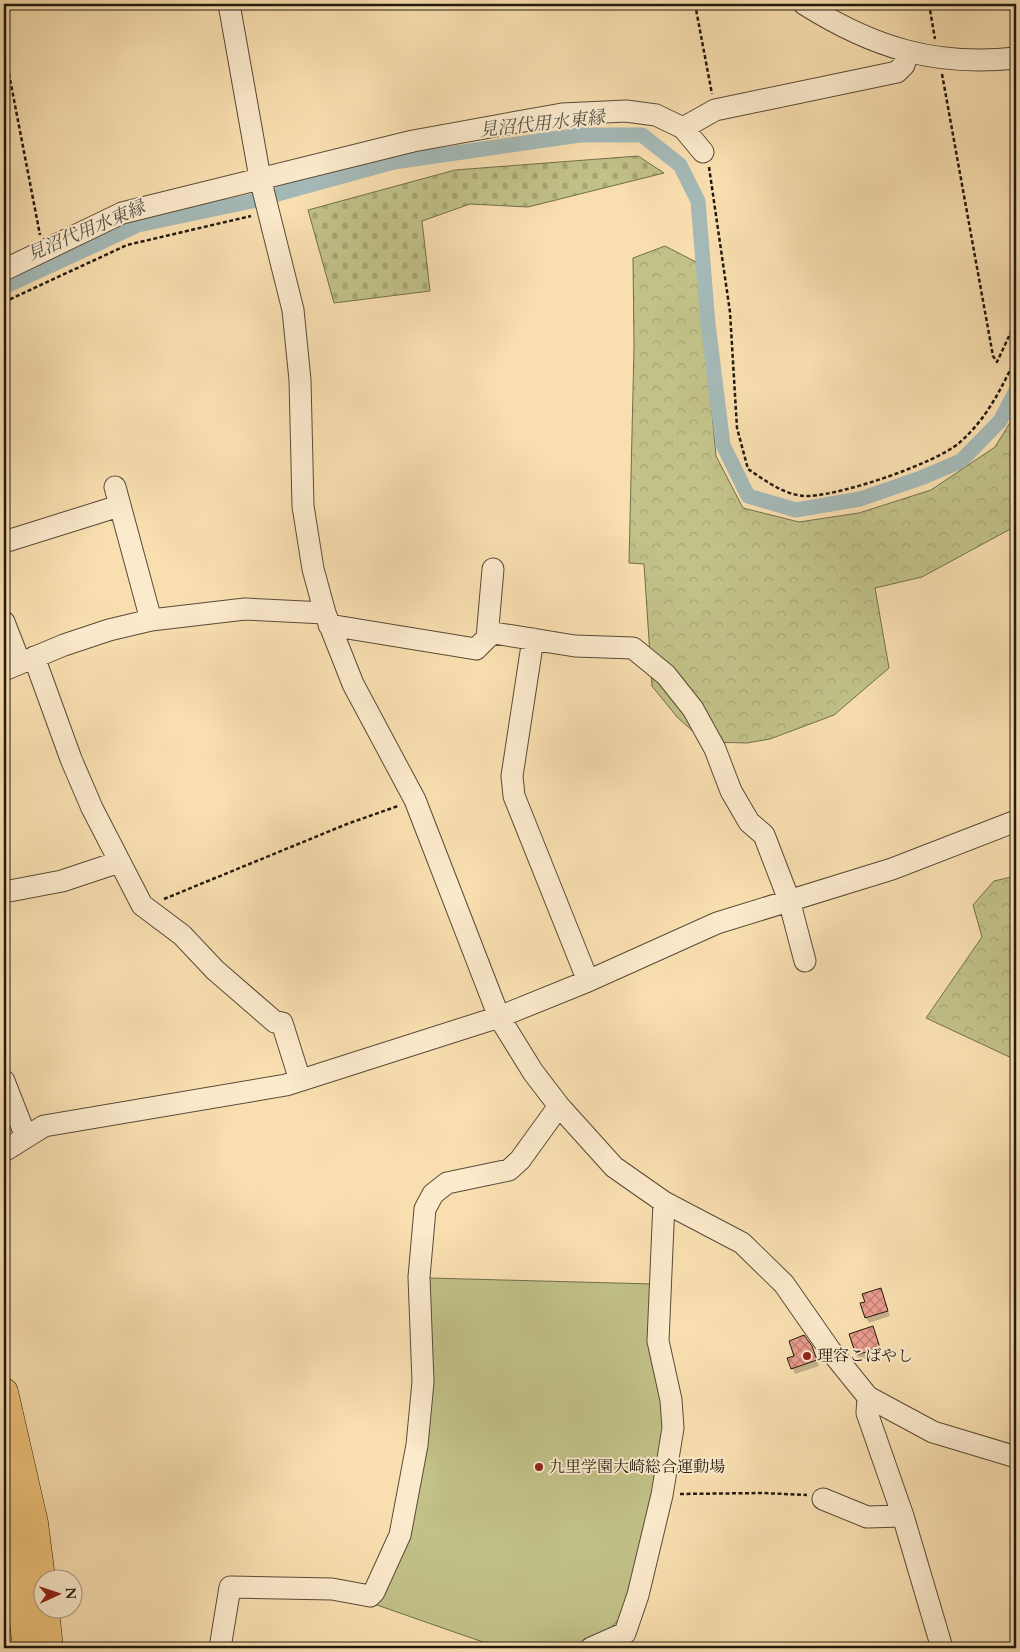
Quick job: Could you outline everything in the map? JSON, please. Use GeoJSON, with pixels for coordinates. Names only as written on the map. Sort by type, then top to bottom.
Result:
{"type":"FeatureCollection","features":[{"type":"Feature","properties":{"kind":"highway"},"geometry":{"type":"LineString","coordinates":[[4,1392],[34,1523],[40,1570]]}},
{"type":"Feature","properties":{"kind":"highway"},"geometry":{"type":"LineString","coordinates":[[4,1486],[12,1524],[27,1648]]}},
{"type":"Feature","properties":{"kind":"highway"},"geometry":{"type":"LineString","coordinates":[[46,1620],[49,1648]]}},
{"type":"Feature","properties":{"kind":"street"},"geometry":{"type":"LineString","coordinates":[[229,4],[261,181],[294,310],[300,380],[303,506],[313,569],[327,618],[353,684],[415,800],[499,1017],[533,1072],[559,1106],[614,1167],[664,1202],[742,1243],[784,1284],[830,1350],[868,1397],[933,1432],[1016,1457]]}},
{"type":"Feature","properties":{"kind":"street"},"geometry":{"type":"LineString","coordinates":[[804,4],[840,25],[908,52],[939,59],[970,61],[1016,58]]}},
{"type":"Feature","properties":{"kind":"street"},"geometry":{"type":"LineString","coordinates":[[683,128],[715,110],[897,72],[904,65],[908,52]]}},
{"type":"Feature","properties":{"kind":"street"},"geometry":{"type":"LineString","coordinates":[[4,270],[122,214],[261,181],[414,141],[562,114],[626,110],[656,116],[683,128],[703,152]]}},
{"type":"Feature","properties":{"kind":"street"},"geometry":{"type":"LineString","coordinates":[[4,542],[117,497],[151,620]]}},
{"type":"Feature","properties":{"kind":"street"},"geometry":{"type":"LineString","coordinates":[[487,638],[493,569]]}},
{"type":"Feature","properties":{"kind":"street"},"geometry":{"type":"LineString","coordinates":[[19,664],[109,630],[151,620],[245,609],[327,618],[476,649],[494,633],[575,646],[633,648],[666,675],[693,709],[715,749],[732,791],[749,822],[764,835],[788,900],[805,961]]}},
{"type":"Feature","properties":{"kind":"street"},"geometry":{"type":"LineString","coordinates":[[4,622],[19,664],[71,760],[92,808],[144,907],[182,935],[215,970],[275,1022],[282,1023],[300,1080]]}},
{"type":"Feature","properties":{"kind":"street"},"geometry":{"type":"LineString","coordinates":[[532,639],[512,776],[514,796],[588,981]]}},
{"type":"Feature","properties":{"kind":"street"},"geometry":{"type":"LineString","coordinates":[[4,1151],[44,1126],[286,1084],[499,1017],[588,981],[717,922],[892,869],[1016,821]]}},
{"type":"Feature","properties":{"kind":"street"},"geometry":{"type":"LineString","coordinates":[[4,892],[62,881],[119,862]]}},
{"type":"Feature","properties":{"kind":"street"},"geometry":{"type":"LineString","coordinates":[[4,1081],[26,1137]]}},
{"type":"Feature","properties":{"kind":"street"},"geometry":{"type":"LineString","coordinates":[[220,1648],[230,1586],[332,1589],[370,1596],[374,1592],[400,1535],[417,1445],[423,1382],[419,1277],[426,1210],[433,1194],[447,1184],[509,1170],[520,1160],[559,1106]]}},
{"type":"Feature","properties":{"kind":"street"},"geometry":{"type":"LineString","coordinates":[[591,1648],[622,1641],[638,1595],[662,1495],[673,1428],[671,1400],[658,1341],[664,1202]]}},
{"type":"Feature","properties":{"kind":"street"},"geometry":{"type":"LineString","coordinates":[[868,1397],[867,1413],[903,1516],[942,1648]]}},
{"type":"Feature","properties":{"kind":"street"},"geometry":{"type":"LineString","coordinates":[[823,1499],[867,1517],[903,1516]]}},
{"type":"Feature","properties":{"kind":"path"},"geometry":{"type":"LineString","coordinates":[[695,4],[715,110]]}},
{"type":"Feature","properties":{"kind":"path"},"geometry":{"type":"LineString","coordinates":[[929,4],[993,356],[997,362],[1016,320]]}},
{"type":"Feature","properties":{"kind":"path"},"geometry":{"type":"LineString","coordinates":[[4,48],[40,239],[45,251]]}},
{"type":"Feature","properties":{"kind":"path"},"geometry":{"type":"LineString","coordinates":[[703,152],[711,174],[730,312],[737,428],[748,469],[779,489],[809,496],[854,487],[922,463],[958,444],[983,419],[1016,358]]}},
{"type":"Feature","properties":{"kind":"path"},"geometry":{"type":"LineString","coordinates":[[4,302],[127,245],[166,234],[268,212]]}},
{"type":"Feature","properties":{"kind":"path"},"geometry":{"type":"LineString","coordinates":[[144,907],[347,824],[415,800]]}},
{"type":"Feature","properties":{"kind":"path"},"geometry":{"type":"LineString","coordinates":[[662,1495],[762,1493],[805,1495],[823,1499]]}},
{"type":"Feature","properties":{"kind":"green space"},"geometry":{"type":"Polygon","coordinates":[[[638,156],[664,173],[528,207],[470,204],[422,221],[430,291],[334,303],[308,210],[455,170],[638,156]]]}},
{"type":"Feature","properties":{"kind":"green space"},"geometry":{"type":"Polygon","coordinates":[[[665,246],[698,263],[716,456],[743,508],[799,522],[859,513],[931,490],[995,447],[1016,413],[1016,526],[922,577],[875,588],[889,668],[834,715],[770,739],[747,743],[705,742],[677,717],[652,686],[644,564],[629,563],[634,347],[633,258],[665,246]]]}},
{"type":"Feature","properties":{"kind":"green space"},"geometry":{"type":"Polygon","coordinates":[[[1016,876],[1016,1060],[926,1018],[982,937],[973,905],[994,881],[1016,876]]]}},
{"type":"Feature","properties":{"kind":"green space","name":"九里学園大崎総合運動場"},"geometry":{"type":"Polygon","coordinates":[[[428,1278],[653,1284],[666,1424],[652,1509],[624,1613],[606,1634],[573,1648],[500,1648],[374,1604],[409,1538],[428,1278]]]}},
{"type":"Feature","properties":{"kind":"building"},"geometry":{"type":"Polygon","coordinates":[[[881,1288],[888,1311],[865,1318],[860,1303],[865,1302],[862,1294],[881,1288]]]}},
{"type":"Feature","properties":{"kind":"building"},"geometry":{"type":"Polygon","coordinates":[[[873,1326],[880,1348],[856,1355],[849,1334],[873,1326]]]}},
{"type":"Feature","properties":{"kind":"building"},"geometry":{"type":"Polygon","coordinates":[[[804,1335],[812,1346],[817,1360],[791,1369],[787,1358],[794,1356],[789,1341],[804,1335]]]}},
{"type":"Feature","properties":{"kind":"waterway","name":"見沼代用水東縁"},"geometry":{"type":"LineString","coordinates":[[4,287],[138,225],[252,201],[394,162],[580,135],[642,135],[680,165],[698,201],[708,324],[723,445],[748,496],[796,510],[860,499],[921,478],[961,461],[1000,421],[1016,391]]}},
{"type":"Feature","properties":{"kind":"place","name":"理容こばやし"},"geometry":{"type":"Point","coordinates":[807,1356]}},
{"type":"Feature","properties":{"kind":"place","name":"九里学園大崎総合運動場"},"geometry":{"type":"Point","coordinates":[539,1467]}}]}
